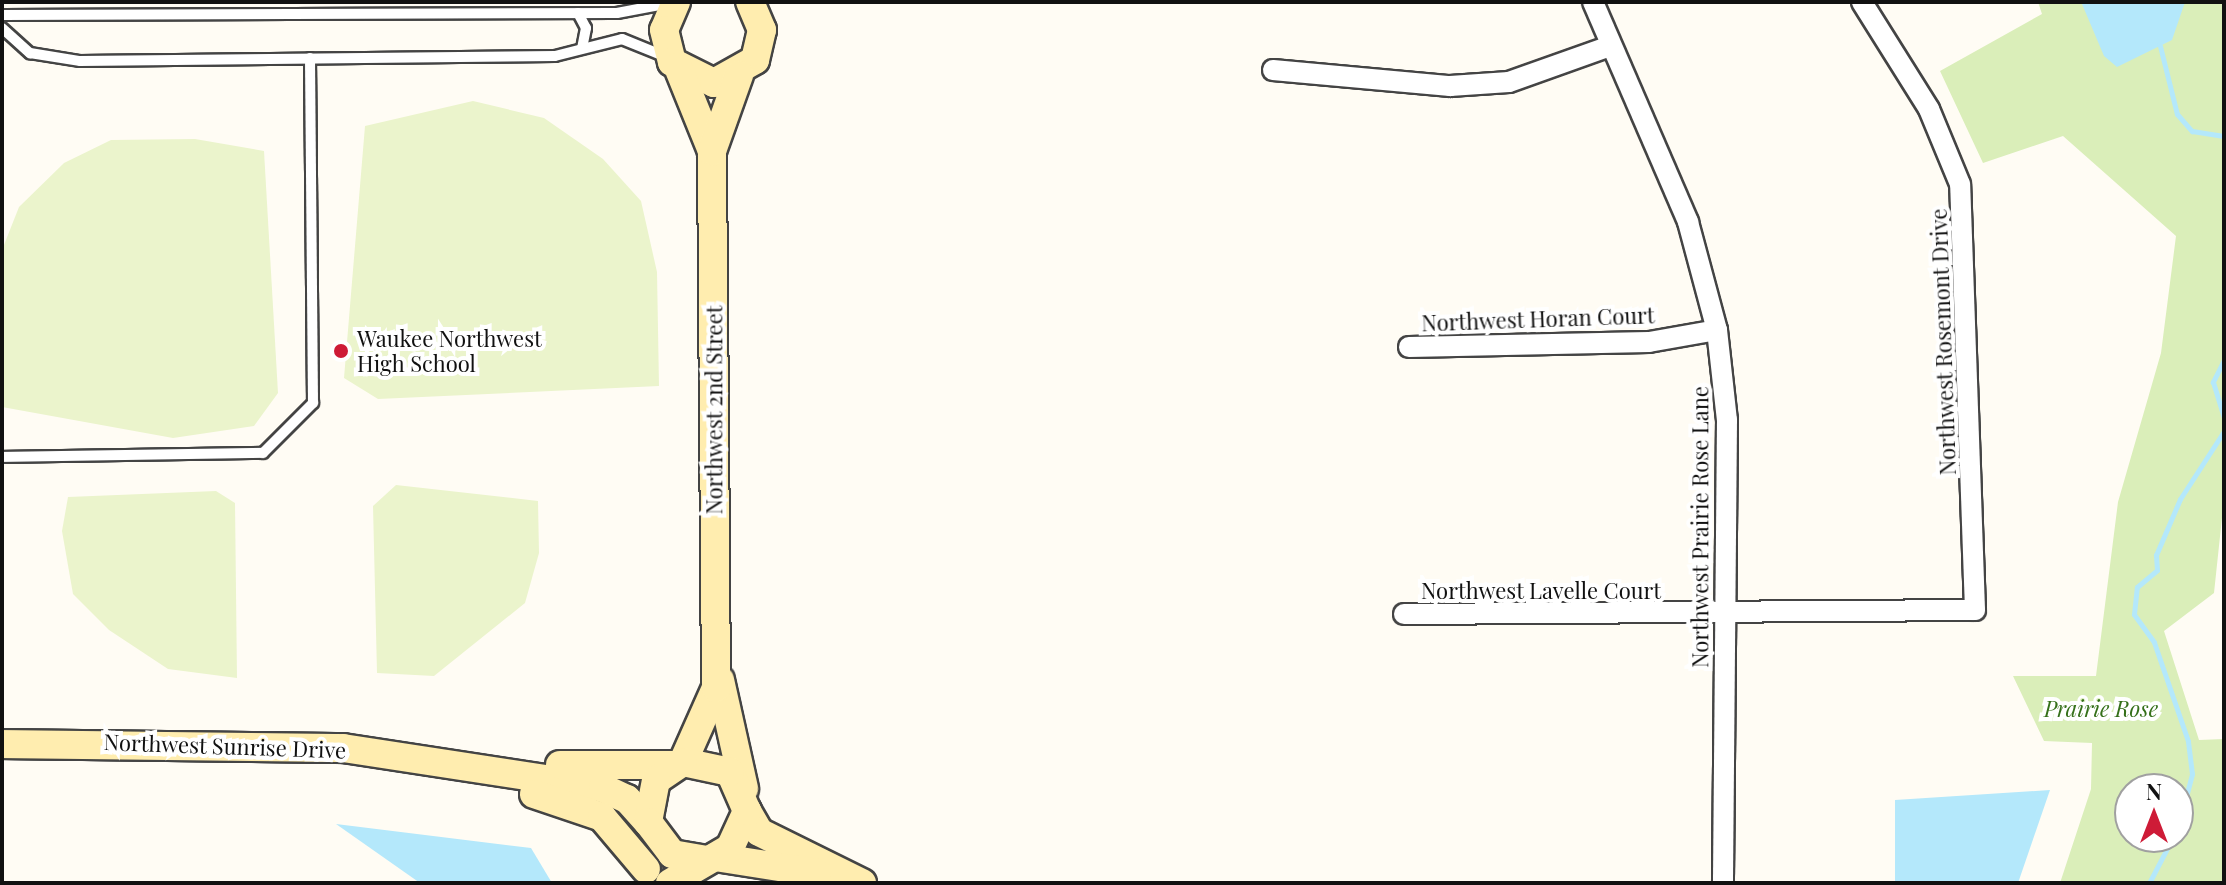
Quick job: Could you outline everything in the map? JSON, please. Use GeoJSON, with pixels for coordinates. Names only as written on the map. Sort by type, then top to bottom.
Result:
{"type":"FeatureCollection","features":[{"type":"Feature","properties":{"kind":"street","name":"Northwest 2nd Street"},"geometry":{"type":"LineString","coordinates":[[674,2],[664,30],[712,151]]}},
{"type":"Feature","properties":{"kind":"street","name":"Northwest 2nd Street"},"geometry":{"type":"LineString","coordinates":[[680,763],[713,707],[716,668],[712,151],[739,75],[761,46],[750,2]]}},
{"type":"Feature","properties":{"kind":"street","name":"Northwest Prairie Rose Lane"},"geometry":{"type":"LineString","coordinates":[[1593,2],[1688,222],[1717,330],[1727,420],[1723,883]]}},
{"type":"Feature","properties":{"kind":"street","name":"Northwest Rosemont Drive"},"geometry":{"type":"LineString","coordinates":[[1862,2],[1929,109],[1960,184],[1975,610]]}},
{"type":"Feature","properties":{"kind":"street"},"geometry":{"type":"LineString","coordinates":[[1273,70],[1450,86],[1509,82],[1610,46]]}},
{"type":"Feature","properties":{"kind":"street"},"geometry":{"type":"LineString","coordinates":[[675,64],[699,81],[739,75]]}},
{"type":"Feature","properties":{"kind":"street","name":"Northwest Horan Court"},"geometry":{"type":"LineString","coordinates":[[1409,347],[1649,342],[1717,330]]}},
{"type":"Feature","properties":{"kind":"street","name":"Northwest Lavelle Court"},"geometry":{"type":"LineString","coordinates":[[1404,614],[1726,616],[1975,610]]}},
{"type":"Feature","properties":{"kind":"street","name":"Northwest 2nd Street"},"geometry":{"type":"LineString","coordinates":[[716,668],[747,805]]}},
{"type":"Feature","properties":{"kind":"street","name":"Northwest Sunrise Drive"},"geometry":{"type":"LineString","coordinates":[[11,747],[245,742],[420,758],[603,788],[649,825]]}},
{"type":"Feature","properties":{"kind":"street"},"geometry":{"type":"LineString","coordinates":[[420,758],[447,774],[589,810],[646,876]]}},
{"type":"Feature","properties":{"kind":"street","name":"Northwest Sunrise Drive"},"geometry":{"type":"LineString","coordinates":[[420,758],[680,763]]}},
{"type":"Feature","properties":{"kind":"street"},"geometry":{"type":"LineString","coordinates":[[646,876],[656,780],[680,763],[730,772],[759,832],[862,883]]}},
{"type":"Feature","properties":{"kind":"street"},"geometry":{"type":"LineString","coordinates":[[670,883],[739,837],[747,805]]}},
{"type":"Feature","properties":{"kind":"street"},"geometry":{"type":"LineString","coordinates":[[649,825],[672,854],[791,866],[849,883]]}},
{"type":"Feature","properties":{"kind":"lane"},"geometry":{"type":"LineString","coordinates":[[2,15],[578,13],[674,2]]}},
{"type":"Feature","properties":{"kind":"lane"},"geometry":{"type":"LineString","coordinates":[[578,13],[586,28],[582,48]]}},
{"type":"Feature","properties":{"kind":"lane"},"geometry":{"type":"LineString","coordinates":[[2,28],[30,53],[80,61],[555,56],[622,39],[675,64]]}},
{"type":"Feature","properties":{"kind":"lane"},"geometry":{"type":"LineString","coordinates":[[2,457],[263,453],[313,403],[310,58]]}},
{"type":"Feature","properties":{"kind":"green space","name":"Prairie Rose"},"geometry":{"type":"Polygon","coordinates":[[[2038,2],[2224,2],[2224,499],[2214,593],[2164,631],[2199,740],[2224,739],[2224,883],[2060,883],[2091,789],[2092,743],[2044,741],[2013,676],[2096,676],[2118,502],[2161,353],[2176,236],[2063,136],[1983,163],[1940,71],[2042,14],[2038,2]]]}},
{"type":"Feature","properties":{"kind":"green space"},"geometry":{"type":"Polygon","coordinates":[[[473,101],[544,118],[603,159],[641,201],[657,272],[659,386],[378,399],[344,378],[365,126],[473,101]]]}},
{"type":"Feature","properties":{"kind":"green space"},"geometry":{"type":"Polygon","coordinates":[[[195,139],[264,151],[278,393],[254,426],[173,438],[2,407],[2,250],[19,207],[64,163],[111,140],[195,139]]]}},
{"type":"Feature","properties":{"kind":"green space"},"geometry":{"type":"Polygon","coordinates":[[[396,485],[538,501],[539,553],[525,603],[434,676],[377,673],[373,506],[396,485]]]}},
{"type":"Feature","properties":{"kind":"green space"},"geometry":{"type":"Polygon","coordinates":[[[216,491],[235,503],[237,678],[168,669],[109,630],[73,594],[62,531],[68,497],[216,491]]]}},
{"type":"Feature","properties":{"kind":"water"},"geometry":{"type":"Polygon","coordinates":[[[2185,2],[2172,40],[2117,67],[2104,56],[2082,4],[2185,2]]]}},
{"type":"Feature","properties":{"kind":"water"},"geometry":{"type":"Polygon","coordinates":[[[2050,790],[2018,883],[1895,883],[1895,800],[2050,790]]]}},
{"type":"Feature","properties":{"kind":"water"},"geometry":{"type":"Polygon","coordinates":[[[336,824],[531,848],[552,883],[420,883],[336,824]]]}},
{"type":"Feature","properties":{"kind":"waterway"},"geometry":{"type":"LineString","coordinates":[[2159,42],[2177,114],[2192,131],[2224,136]]}},
{"type":"Feature","properties":{"kind":"waterway"},"geometry":{"type":"LineString","coordinates":[[2224,360],[2213,382],[2224,417]]}},
{"type":"Feature","properties":{"kind":"waterway"},"geometry":{"type":"LineString","coordinates":[[2192,773],[2188,741],[2154,642],[2134,614],[2137,587],[2157,570],[2156,555],[2180,499],[2224,431]]}},
{"type":"Feature","properties":{"kind":"waterway"},"geometry":{"type":"LineString","coordinates":[[2149,883],[2165,853]]}},
{"type":"Feature","properties":{"kind":"place","name":"Waukee Northwest High School"},"geometry":{"type":"Point","coordinates":[341,351]}}]}
